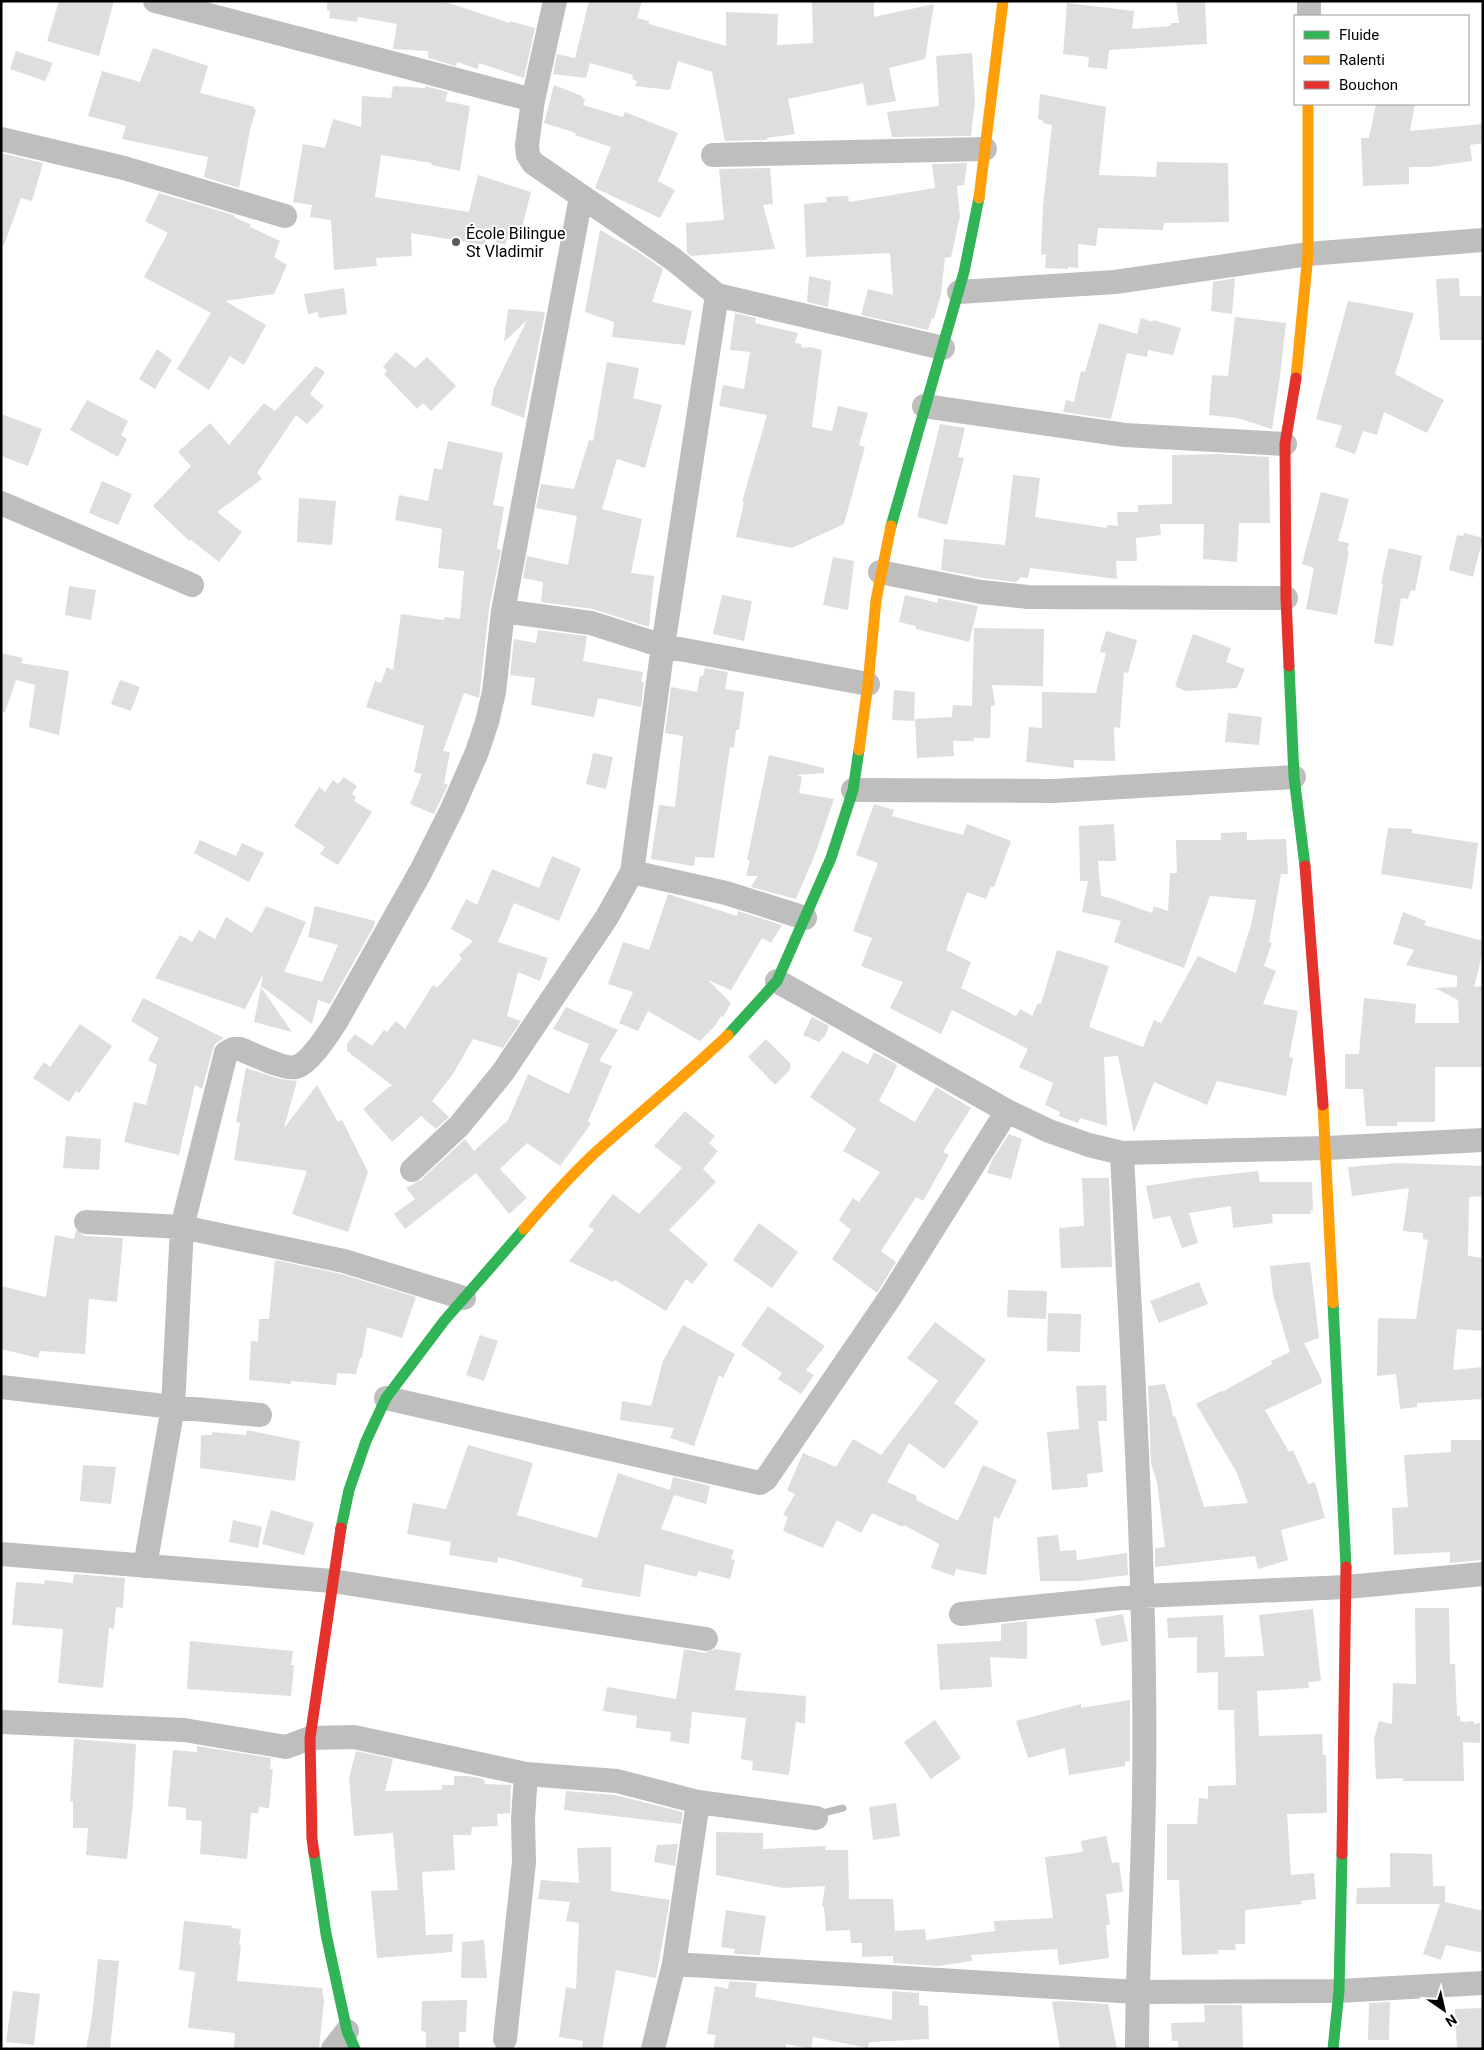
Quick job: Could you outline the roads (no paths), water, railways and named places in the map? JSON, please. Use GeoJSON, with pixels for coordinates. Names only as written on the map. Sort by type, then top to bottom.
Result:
{"type":"FeatureCollection","features":[{"type":"Feature","properties":{"kind":"street"},"geometry":{"type":"LineString","coordinates":[[155,1],[533,100]]}},
{"type":"Feature","properties":{"kind":"street"},"geometry":{"type":"LineString","coordinates":[[555,1],[533,100],[527,145],[528,155],[533,163],[673,259],[717,294],[943,348]]}},
{"type":"Feature","properties":{"kind":"street"},"geometry":{"type":"LineString","coordinates":[[345,2043],[312,1840],[310,1738],[339,1535],[349,1490],[366,1441],[386,1398],[464,1298],[556,1192],[596,1152],[697,1065],[741,1023],[776,981],[805,918],[831,858],[853,790],[868,684],[880,572],[924,406],[959,292],[977,209],[1003,1]]}},
{"type":"Feature","properties":{"kind":"street"},"geometry":{"type":"LineString","coordinates":[[1308,1],[1308,15]]}},
{"type":"Feature","properties":{"kind":"street"},"geometry":{"type":"LineString","coordinates":[[1308,105],[1308,254],[1296,379],[1285,444],[1286,598],[1294,777],[1306,878],[1326,1148],[1347,1587],[1339,1991],[1333,2049]]}},
{"type":"Feature","properties":{"kind":"street"},"geometry":{"type":"LineString","coordinates":[[1,139],[124,168],[285,216]]}},
{"type":"Feature","properties":{"kind":"street"},"geometry":{"type":"LineString","coordinates":[[713,155],[985,149]]}},
{"type":"Feature","properties":{"kind":"street"},"geometry":{"type":"LineString","coordinates":[[145,1566],[172,1407],[182,1227],[226,1053],[233,1049],[240,1049],[282,1065],[296,1067],[306,1060],[319,1045],[336,1022],[421,871],[453,807],[477,752],[494,692],[503,611],[581,197]]}},
{"type":"Feature","properties":{"kind":"street"},"geometry":{"type":"LineString","coordinates":[[959,292],[1115,282],[1308,254],[1483,240]]}},
{"type":"Feature","properties":{"kind":"street"},"geometry":{"type":"LineString","coordinates":[[412,1170],[459,1126],[503,1072],[607,917],[632,872],[663,646],[717,294]]}},
{"type":"Feature","properties":{"kind":"street"},"geometry":{"type":"LineString","coordinates":[[924,406],[1125,435],[1285,444]]}},
{"type":"Feature","properties":{"kind":"street"},"geometry":{"type":"LineString","coordinates":[[1,503],[192,585]]}},
{"type":"Feature","properties":{"kind":"street"},"geometry":{"type":"LineString","coordinates":[[880,572],[981,592],[1028,597],[1286,598]]}},
{"type":"Feature","properties":{"kind":"street"},"geometry":{"type":"LineString","coordinates":[[503,611],[592,623],[663,646],[868,684]]}},
{"type":"Feature","properties":{"kind":"street"},"geometry":{"type":"LineString","coordinates":[[853,790],[1054,792],[1294,777]]}},
{"type":"Feature","properties":{"kind":"street"},"geometry":{"type":"LineString","coordinates":[[632,872],[726,894],[805,918]]}},
{"type":"Feature","properties":{"kind":"street"},"geometry":{"type":"LineString","coordinates":[[776,981],[1007,1110],[1049,1130],[1122,1153],[1326,1148],[1483,1140]]}},
{"type":"Feature","properties":{"kind":"street"},"geometry":{"type":"LineString","coordinates":[[386,1398],[760,1483],[766,1479],[891,1296],[1007,1110]]}},
{"type":"Feature","properties":{"kind":"street"},"geometry":{"type":"LineString","coordinates":[[1122,1153],[1142,1596],[1144,1792],[1137,1992],[1137,2049]]}},
{"type":"Feature","properties":{"kind":"street"},"geometry":{"type":"LineString","coordinates":[[86,1222],[182,1227],[344,1261],[464,1298]]}},
{"type":"Feature","properties":{"kind":"street"},"geometry":{"type":"LineString","coordinates":[[1,1387],[172,1407],[260,1415]]}},
{"type":"Feature","properties":{"kind":"street"},"geometry":{"type":"LineString","coordinates":[[1,1554],[332,1581],[706,1639]]}},
{"type":"Feature","properties":{"kind":"street"},"geometry":{"type":"LineString","coordinates":[[961,1614],[1142,1596],[1347,1587],[1483,1574]]}},
{"type":"Feature","properties":{"kind":"street"},"geometry":{"type":"LineString","coordinates":[[1,1722],[184,1730],[286,1747],[310,1738],[354,1737],[526,1774],[617,1780],[698,1802],[816,1818]]}},
{"type":"Feature","properties":{"kind":"street"},"geometry":{"type":"LineString","coordinates":[[505,2039],[524,1862],[523,1819],[526,1774]]}},
{"type":"Feature","properties":{"kind":"street"},"geometry":{"type":"LineString","coordinates":[[652,2049],[674,1964],[698,1802]]}},
{"type":"Feature","properties":{"kind":"street"},"geometry":{"type":"LineString","coordinates":[[674,1964],[1137,1992],[1339,1991],[1483,1983]]}},
{"type":"Feature","properties":{"kind":"waterway"},"geometry":{"type":"LineString","coordinates":[[817,1812],[823,1813],[843,1808]]}},
{"type":"Feature","properties":{"kind":"place","name":"École Bilingue St Vladimir"},"geometry":{"type":"Point","coordinates":[456,242]}}]}
